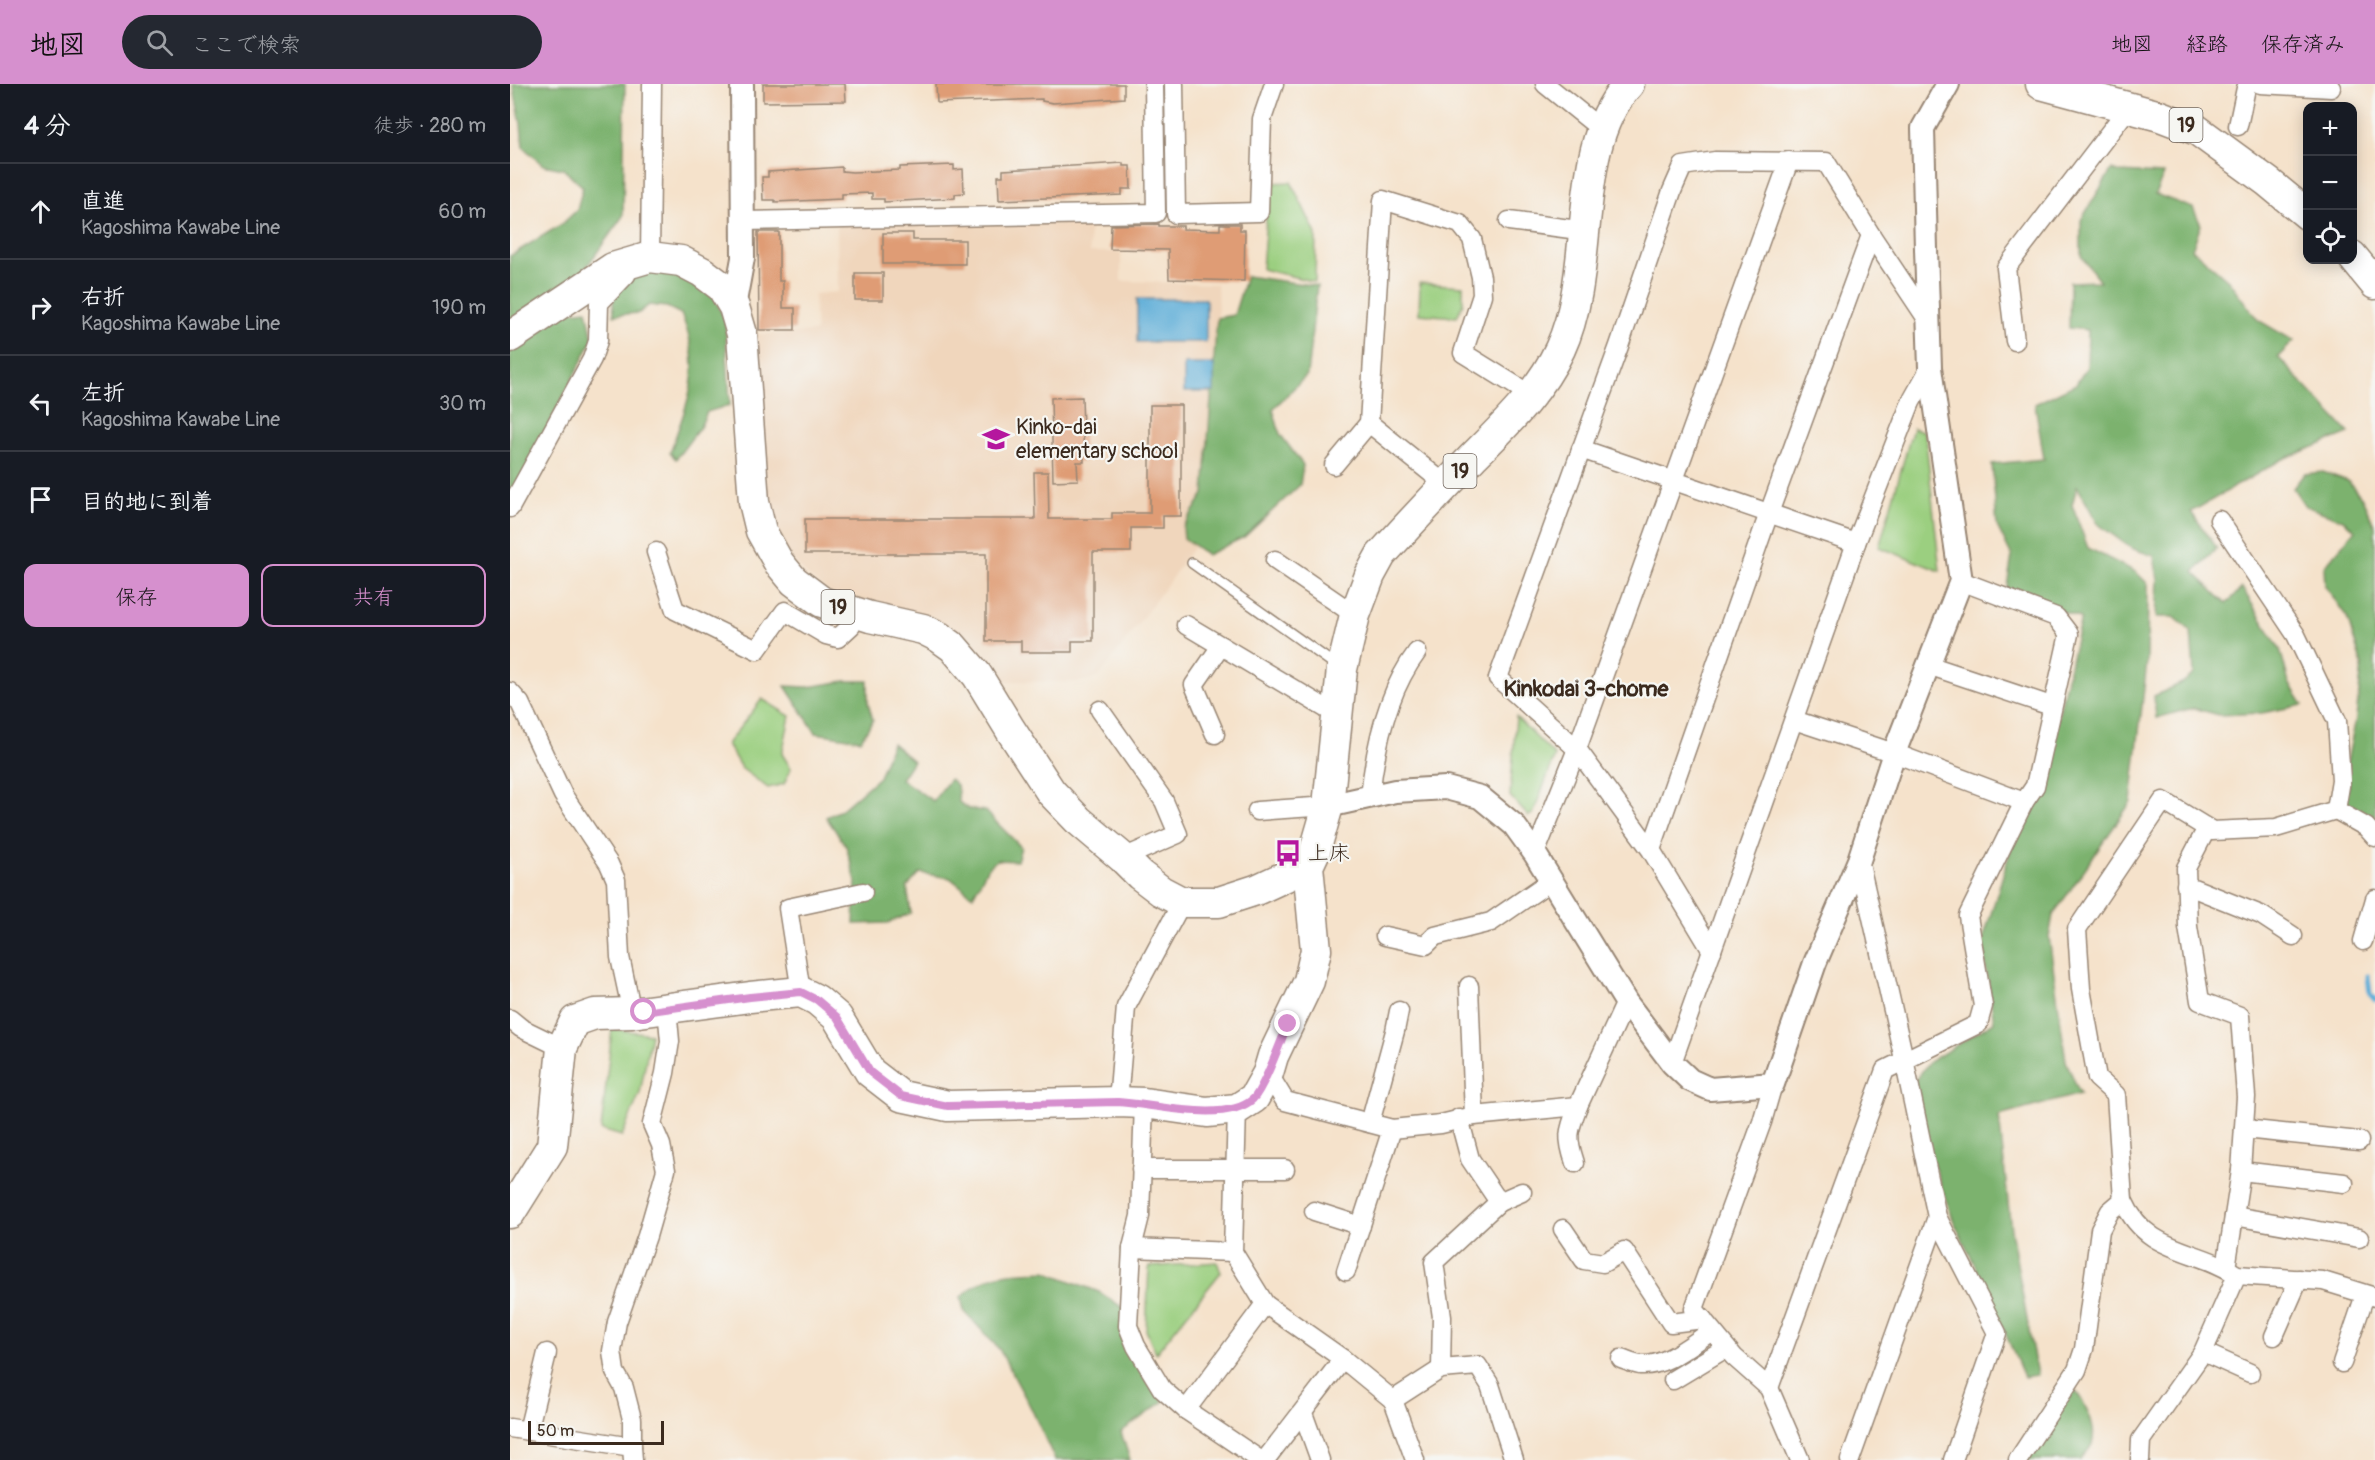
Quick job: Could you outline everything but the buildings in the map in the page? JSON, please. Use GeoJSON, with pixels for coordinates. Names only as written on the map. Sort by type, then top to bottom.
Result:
{"type":"FeatureCollection","features":[{"type":"Feature","properties":{"kind":"main road","name":"19"},"geometry":{"type":"LineString","coordinates":[[1237,1109],[1254,1098],[1268,1073],[1309,981],[1316,951],[1308,866],[1318,843],[1328,806],[1342,669],[1355,615],[1370,575],[1381,555],[1531,395],[1552,366],[1573,316],[1580,287],[1593,163],[1602,130],[1615,102],[1629,84]]}},
{"type":"Feature","properties":{"kind":"main road","name":"19"},"geometry":{"type":"LineString","coordinates":[[2041,84],[2175,121],[2205,135],[2303,212]]}},
{"type":"Feature","properties":{"kind":"main road","name":"19"},"geometry":{"type":"LineString","coordinates":[[510,337],[612,268],[641,259],[681,261],[702,272],[722,287],[734,307],[742,334],[751,472],[761,531],[779,563],[794,581],[822,602],[923,630],[953,647],[977,675],[1052,792],[1078,820],[1161,891],[1182,902],[1219,902],[1256,890],[1308,866]]}},
{"type":"Feature","properties":{"kind":"main road"},"geometry":{"type":"LineString","coordinates":[[2357,262],[2375,284]]}},
{"type":"Feature","properties":{"kind":"main road"},"geometry":{"type":"LineString","coordinates":[[510,1213],[552,1146],[562,1048],[575,1021],[595,1014],[632,1013],[801,992],[817,1000],[837,1017],[870,1072],[901,1096],[948,1106],[1131,1103],[1207,1112],[1237,1109]]}},
{"type":"Feature","properties":{"kind":"street"},"geometry":{"type":"LineString","coordinates":[[510,508],[592,359],[598,341],[598,303],[641,259],[652,84]]}},
{"type":"Feature","properties":{"kind":"street"},"geometry":{"type":"LineString","coordinates":[[734,307],[742,258],[742,84]]}},
{"type":"Feature","properties":{"kind":"street"},"geometry":{"type":"LineString","coordinates":[[743,220],[1156,213],[1154,84]]}},
{"type":"Feature","properties":{"kind":"street"},"geometry":{"type":"LineString","coordinates":[[1174,84],[1176,214],[1259,212],[1262,119],[1258,84]]}},
{"type":"Feature","properties":{"kind":"street"},"geometry":{"type":"LineString","coordinates":[[1262,119],[1274,84]]}},
{"type":"Feature","properties":{"kind":"street"},"geometry":{"type":"LineString","coordinates":[[1545,84],[1602,130]]}},
{"type":"Feature","properties":{"kind":"street"},"geometry":{"type":"LineString","coordinates":[[1800,1460],[1769,1388],[1726,1348],[1694,1309],[1762,1122],[1815,963],[1859,860],[1894,753],[1960,580],[1930,368],[1923,128],[1948,84]]}},
{"type":"Feature","properties":{"kind":"street"},"geometry":{"type":"LineString","coordinates":[[2238,126],[2247,85],[2331,88]]}},
{"type":"Feature","properties":{"kind":"street"},"geometry":{"type":"LineString","coordinates":[[2015,340],[2006,268],[2129,107]]}},
{"type":"Feature","properties":{"kind":"street"},"geometry":{"type":"LineString","coordinates":[[1712,951],[1651,850],[1577,750],[1498,678],[1683,165],[1715,161],[1826,162],[1929,322]]}},
{"type":"Feature","properties":{"kind":"street"},"geometry":{"type":"LineString","coordinates":[[1535,854],[1577,750],[1789,161]]}},
{"type":"Feature","properties":{"kind":"street"},"geometry":{"type":"LineString","coordinates":[[1334,465],[1369,423],[1383,200],[1460,224],[1472,239],[1481,277],[1482,295],[1463,353],[1531,395]]}},
{"type":"Feature","properties":{"kind":"street"},"geometry":{"type":"LineString","coordinates":[[1509,221],[1586,231]]}},
{"type":"Feature","properties":{"kind":"street"},"geometry":{"type":"LineString","coordinates":[[1651,850],[1769,513],[1871,235]]}},
{"type":"Feature","properties":{"kind":"street"},"geometry":{"type":"LineString","coordinates":[[1672,1063],[1856,543],[1911,402],[1930,368]]}},
{"type":"Feature","properties":{"kind":"street"},"geometry":{"type":"LineString","coordinates":[[1369,423],[1446,485]]}},
{"type":"Feature","properties":{"kind":"street"},"geometry":{"type":"LineString","coordinates":[[1581,449],[1856,543]]}},
{"type":"Feature","properties":{"kind":"street"},"geometry":{"type":"LineString","coordinates":[[2220,520],[2296,635],[2337,721],[2341,780],[2336,810]]}},
{"type":"Feature","properties":{"kind":"street"},"geometry":{"type":"LineString","coordinates":[[656,552],[675,610],[757,650],[785,611],[826,635],[838,638],[850,626],[855,613]]}},
{"type":"Feature","properties":{"kind":"street"},"geometry":{"type":"LineString","coordinates":[[1275,560],[1355,615]]}},
{"type":"Feature","properties":{"kind":"street"},"geometry":{"type":"LineString","coordinates":[[1769,1388],[1885,1070],[1978,1024],[1983,1006],[1968,916],[2024,802],[2035,786],[2051,706],[2069,634],[2056,617],[1960,580]]}},
{"type":"Feature","properties":{"kind":"street"},"geometry":{"type":"LineString","coordinates":[[1186,625],[1337,715]]}},
{"type":"Feature","properties":{"kind":"street"},"geometry":{"type":"LineString","coordinates":[[1215,734],[1194,685],[1221,646]]}},
{"type":"Feature","properties":{"kind":"street"},"geometry":{"type":"LineString","coordinates":[[1370,797],[1373,765],[1395,686],[1417,652]]}},
{"type":"Feature","properties":{"kind":"street"},"geometry":{"type":"LineString","coordinates":[[1928,664],[2051,706]]}},
{"type":"Feature","properties":{"kind":"street"},"geometry":{"type":"LineString","coordinates":[[510,692],[520,703],[563,795],[609,864],[616,880],[620,957],[632,1013]]}},
{"type":"Feature","properties":{"kind":"street"},"geometry":{"type":"LineString","coordinates":[[1100,710],[1164,801],[1178,834],[1124,858]]}},
{"type":"Feature","properties":{"kind":"street"},"geometry":{"type":"LineString","coordinates":[[1794,720],[1894,753],[2024,802]]}},
{"type":"Feature","properties":{"kind":"street"},"geometry":{"type":"LineString","coordinates":[[1257,812],[1328,806],[1395,791],[1446,788],[1480,797],[1514,825],[1535,854],[1626,1002],[1672,1063],[1690,1080],[1710,1089],[1773,1084]]}},
{"type":"Feature","properties":{"kind":"street"},"geometry":{"type":"LineString","coordinates":[[2342,1363],[2370,1296],[2323,1281],[2232,1272],[2159,1243],[2130,1215],[2123,1200],[2116,1095],[2097,1078],[2081,989],[2077,929],[2163,801],[2212,831],[2276,828],[2336,810],[2366,826],[2375,837]]}},
{"type":"Feature","properties":{"kind":"street"},"geometry":{"type":"LineString","coordinates":[[2140,1460],[2141,1440],[2203,1353],[2232,1272],[2234,1216],[2241,1170],[2246,1097],[2240,1016],[2200,1001],[2188,927],[2186,868],[2207,828]]}},
{"type":"Feature","properties":{"kind":"street"},"geometry":{"type":"LineString","coordinates":[[1859,860],[1937,1217],[1997,1333],[1953,1460]]}},
{"type":"Feature","properties":{"kind":"street"},"geometry":{"type":"LineString","coordinates":[[1384,936],[1426,945],[1435,936],[1491,922],[1552,880]]}},
{"type":"Feature","properties":{"kind":"street"},"geometry":{"type":"LineString","coordinates":[[2186,885],[2261,915],[2293,936]]}},
{"type":"Feature","properties":{"kind":"street"},"geometry":{"type":"LineString","coordinates":[[801,992],[788,908],[863,892]]}},
{"type":"Feature","properties":{"kind":"street"},"geometry":{"type":"LineString","coordinates":[[2364,941],[2375,898]]}},
{"type":"Feature","properties":{"kind":"street"},"geometry":{"type":"LineString","coordinates":[[1182,902],[1126,1007],[1131,1103],[1141,1169],[1140,1216],[1131,1248],[1128,1326],[1136,1346],[1162,1389],[1186,1410],[1260,1460]]}},
{"type":"Feature","properties":{"kind":"street"},"geometry":{"type":"LineString","coordinates":[[1469,986],[1467,1117],[1470,1159],[1499,1202]]}},
{"type":"Feature","properties":{"kind":"street"},"geometry":{"type":"LineString","coordinates":[[1575,1163],[1568,1143],[1570,1128],[1626,1002]]}},
{"type":"Feature","properties":{"kind":"street"},"geometry":{"type":"LineString","coordinates":[[547,1353],[519,1429],[632,1454],[632,1419],[624,1388],[615,1372],[612,1351],[617,1322],[647,1236],[666,1170],[662,1144],[652,1124],[665,1073],[670,1041],[667,1008]]}},
{"type":"Feature","properties":{"kind":"street"},"geometry":{"type":"LineString","coordinates":[[1370,1123],[1399,1011]]}},
{"type":"Feature","properties":{"kind":"street"},"geometry":{"type":"LineString","coordinates":[[510,1019],[521,1028],[562,1048]]}},
{"type":"Feature","properties":{"kind":"street"},"geometry":{"type":"LineString","coordinates":[[1268,1073],[1285,1101],[1392,1128],[1441,1124],[1467,1117],[1578,1106]]}},
{"type":"Feature","properties":{"kind":"street"},"geometry":{"type":"LineString","coordinates":[[1237,1109],[1233,1252],[1265,1304],[1343,1359],[1393,1400],[1415,1460]]}},
{"type":"Feature","properties":{"kind":"street"},"geometry":{"type":"LineString","coordinates":[[1346,1272],[1392,1128]]}},
{"type":"Feature","properties":{"kind":"street"},"geometry":{"type":"LineString","coordinates":[[2244,1129],[2328,1130],[2359,1141]]}},
{"type":"Feature","properties":{"kind":"street"},"geometry":{"type":"LineString","coordinates":[[1141,1169],[1285,1169]]}},
{"type":"Feature","properties":{"kind":"street"},"geometry":{"type":"LineString","coordinates":[[2241,1170],[2344,1183]]}},
{"type":"Feature","properties":{"kind":"street"},"geometry":{"type":"LineString","coordinates":[[1441,1369],[1442,1317],[1434,1262],[1499,1202],[1522,1192]]}},
{"type":"Feature","properties":{"kind":"street"},"geometry":{"type":"LineString","coordinates":[[2018,1460],[2077,1370],[2084,1349],[2100,1230],[2110,1211],[2123,1200]]}},
{"type":"Feature","properties":{"kind":"street"},"geometry":{"type":"LineString","coordinates":[[1314,1211],[1361,1226]]}},
{"type":"Feature","properties":{"kind":"street"},"geometry":{"type":"LineString","coordinates":[[2234,1216],[2359,1238]]}},
{"type":"Feature","properties":{"kind":"street"},"geometry":{"type":"LineString","coordinates":[[1850,1460],[1937,1217]]}},
{"type":"Feature","properties":{"kind":"street"},"geometry":{"type":"LineString","coordinates":[[1563,1229],[1584,1260],[1603,1263],[1624,1251],[1671,1323],[1707,1325]]}},
{"type":"Feature","properties":{"kind":"street"},"geometry":{"type":"LineString","coordinates":[[1131,1248],[1233,1252]]}},
{"type":"Feature","properties":{"kind":"street"},"geometry":{"type":"LineString","coordinates":[[2274,1336],[2299,1279]]}},
{"type":"Feature","properties":{"kind":"street"},"geometry":{"type":"LineString","coordinates":[[1186,1410],[1265,1304]]}},
{"type":"Feature","properties":{"kind":"street"},"geometry":{"type":"LineString","coordinates":[[1621,1359],[1639,1365],[1671,1358],[1707,1325]]}},
{"type":"Feature","properties":{"kind":"street"},"geometry":{"type":"LineString","coordinates":[[1673,1380],[1726,1348]]}},
{"type":"Feature","properties":{"kind":"street"},"geometry":{"type":"LineString","coordinates":[[2203,1353],[2250,1373]]}},
{"type":"Feature","properties":{"kind":"street"},"geometry":{"type":"LineString","coordinates":[[1265,1460],[1343,1359]]}},
{"type":"Feature","properties":{"kind":"street"},"geometry":{"type":"LineString","coordinates":[[1393,1400],[1441,1369],[1478,1366],[1490,1385],[1514,1460]]}},
{"type":"Feature","properties":{"kind":"street"},"geometry":{"type":"LineString","coordinates":[[1303,1413],[1320,1460]]}},
{"type":"Feature","properties":{"kind":"lane"},"geometry":{"type":"LineString","coordinates":[[1192,563],[1342,669]]}},
{"type":"Feature","properties":{"kind":"shaded area","name":"Kinko-dai elementary school"},"geometry":{"type":"Polygon","coordinates":[[[837,224],[1089,224],[1090,252],[1121,252],[1121,281],[1217,284],[1221,397],[1233,488],[1182,564],[1099,677],[1080,682],[993,681],[829,592],[807,575],[788,554],[770,523],[756,334],[816,332],[814,294],[838,292],[837,224]]]}},
{"type":"Feature","properties":{"kind":"green space"},"geometry":{"type":"Polygon","coordinates":[[[513,84],[625,84],[623,216],[578,279],[510,327],[510,256],[562,224],[577,210],[583,187],[563,169],[543,165],[523,147],[513,84]]]}},
{"type":"Feature","properties":{"kind":"green space"},"geometry":{"type":"Polygon","coordinates":[[[2112,169],[2117,172],[2164,174],[2155,194],[2193,208],[2201,225],[2192,249],[2228,280],[2258,320],[2294,341],[2278,357],[2349,433],[2281,460],[2191,512],[2217,548],[2194,572],[2226,604],[2242,588],[2280,649],[2289,683],[2303,705],[2262,713],[2219,715],[2193,708],[2156,718],[2154,696],[2182,683],[2194,674],[2191,631],[2174,617],[2156,617],[2158,580],[2154,556],[2131,548],[2098,524],[2077,486],[2072,505],[2088,548],[2136,572],[2148,584],[2147,662],[2131,802],[2053,915],[2049,937],[2066,1061],[2080,1094],[1999,1116],[2011,1230],[2037,1375],[2024,1377],[1984,1284],[1954,1222],[1924,1138],[1911,1086],[1929,1062],[1994,1022],[1982,943],[2013,842],[2042,786],[2081,618],[2006,592],[2012,556],[1997,526],[1992,464],[2044,459],[2035,404],[2076,384],[2087,367],[2088,330],[2069,328],[2070,282],[2100,281],[2081,256],[2081,220],[2112,169]]]}},
{"type":"Feature","properties":{"kind":"green space"},"geometry":{"type":"Polygon","coordinates":[[[1291,182],[1316,234],[1315,282],[1262,269],[1269,183],[1291,182]]]}},
{"type":"Feature","properties":{"kind":"green space"},"geometry":{"type":"Polygon","coordinates":[[[641,264],[665,267],[709,286],[725,320],[730,405],[707,412],[700,427],[676,459],[670,453],[688,400],[693,368],[688,334],[681,314],[667,307],[649,305],[639,313],[614,315],[613,298],[641,264]]]}},
{"type":"Feature","properties":{"kind":"green space"},"geometry":{"type":"Polygon","coordinates":[[[1246,276],[1317,286],[1307,375],[1273,409],[1280,434],[1303,465],[1300,485],[1244,537],[1207,555],[1184,538],[1183,527],[1204,494],[1217,318],[1234,315],[1246,276]]]}},
{"type":"Feature","properties":{"kind":"green space"},"geometry":{"type":"Polygon","coordinates":[[[1420,283],[1463,286],[1463,303],[1457,317],[1419,314],[1420,283]]]}},
{"type":"Feature","properties":{"kind":"green space"},"geometry":{"type":"Polygon","coordinates":[[[587,310],[593,339],[510,500],[510,346],[567,312],[587,310]]]}},
{"type":"Feature","properties":{"kind":"green space"},"geometry":{"type":"Polygon","coordinates":[[[1913,428],[1925,432],[1940,571],[1879,547],[1913,428]]]}},
{"type":"Feature","properties":{"kind":"green space"},"geometry":{"type":"Polygon","coordinates":[[[2323,472],[2348,481],[2362,498],[2375,527],[2375,838],[2348,817],[2338,798],[2349,787],[2347,762],[2356,718],[2362,665],[2347,617],[2325,586],[2324,567],[2355,530],[2343,520],[2305,506],[2293,488],[2304,474],[2323,472]]]}},
{"type":"Feature","properties":{"kind":"green space"},"geometry":{"type":"Polygon","coordinates":[[[845,681],[868,681],[868,703],[873,720],[861,740],[816,733],[785,686],[808,687],[845,681]]]}},
{"type":"Feature","properties":{"kind":"green space"},"geometry":{"type":"Polygon","coordinates":[[[762,699],[790,716],[782,754],[791,768],[784,784],[768,788],[741,768],[727,744],[762,699]]]}},
{"type":"Feature","properties":{"kind":"green space"},"geometry":{"type":"Polygon","coordinates":[[[1516,717],[1555,756],[1533,814],[1528,816],[1510,796],[1516,717]]]}},
{"type":"Feature","properties":{"kind":"green space"},"geometry":{"type":"Polygon","coordinates":[[[892,743],[913,761],[901,779],[933,801],[950,779],[957,785],[959,802],[969,809],[985,811],[1021,847],[1017,861],[997,860],[987,869],[973,896],[950,878],[920,873],[907,887],[911,913],[888,923],[854,924],[856,881],[846,846],[826,817],[841,810],[879,777],[892,743]]]}},
{"type":"Feature","properties":{"kind":"green space"},"geometry":{"type":"Polygon","coordinates":[[[612,1029],[651,1034],[640,1093],[622,1136],[601,1130],[612,1029]]]}},
{"type":"Feature","properties":{"kind":"green space"},"geometry":{"type":"Polygon","coordinates":[[[1217,1262],[1221,1272],[1156,1353],[1146,1330],[1149,1267],[1217,1262]]]}},
{"type":"Feature","properties":{"kind":"green space"},"geometry":{"type":"Polygon","coordinates":[[[1045,1271],[1099,1292],[1125,1309],[1163,1402],[1121,1432],[1130,1460],[1055,1460],[1031,1408],[999,1349],[964,1311],[961,1297],[971,1288],[991,1277],[1045,1271]]]}},
{"type":"Feature","properties":{"kind":"green space"},"geometry":{"type":"Polygon","coordinates":[[[2075,1390],[2086,1408],[2093,1430],[2092,1444],[2081,1460],[2025,1460],[2075,1390]]]}},
{"type":"Feature","properties":{"kind":"water"},"geometry":{"type":"Polygon","coordinates":[[[1137,299],[1206,299],[1206,342],[1137,342],[1137,299]]]}},
{"type":"Feature","properties":{"kind":"water"},"geometry":{"type":"Polygon","coordinates":[[[1184,364],[1214,364],[1214,392],[1184,392],[1184,364]]]}},
{"type":"Feature","properties":{"kind":"waterway"},"geometry":{"type":"LineString","coordinates":[[2368,976],[2370,994],[2375,1000]]}},
{"type":"Feature","properties":{"kind":"place","name":"Kinko-dai elementary school"},"geometry":{"type":"Point","coordinates":[996,439]}},
{"type":"Feature","properties":{"kind":"place","name":"上床"},"geometry":{"type":"Point","coordinates":[1288,853]}},
{"type":"Feature","properties":{"kind":"district","name":"Kinkodai 3-chome"},"geometry":{"type":"Point","coordinates":[1586,689]}},
{"type":"Feature","properties":{"kind":"route"},"geometry":{"type":"LineString","coordinates":[[644,1012],[801,992],[817,1000],[837,1017],[870,1072],[901,1096],[948,1106],[1118,1102],[1144,1103],[1207,1112],[1237,1109],[1254,1098],[1268,1073],[1288,1024]]}}]}
